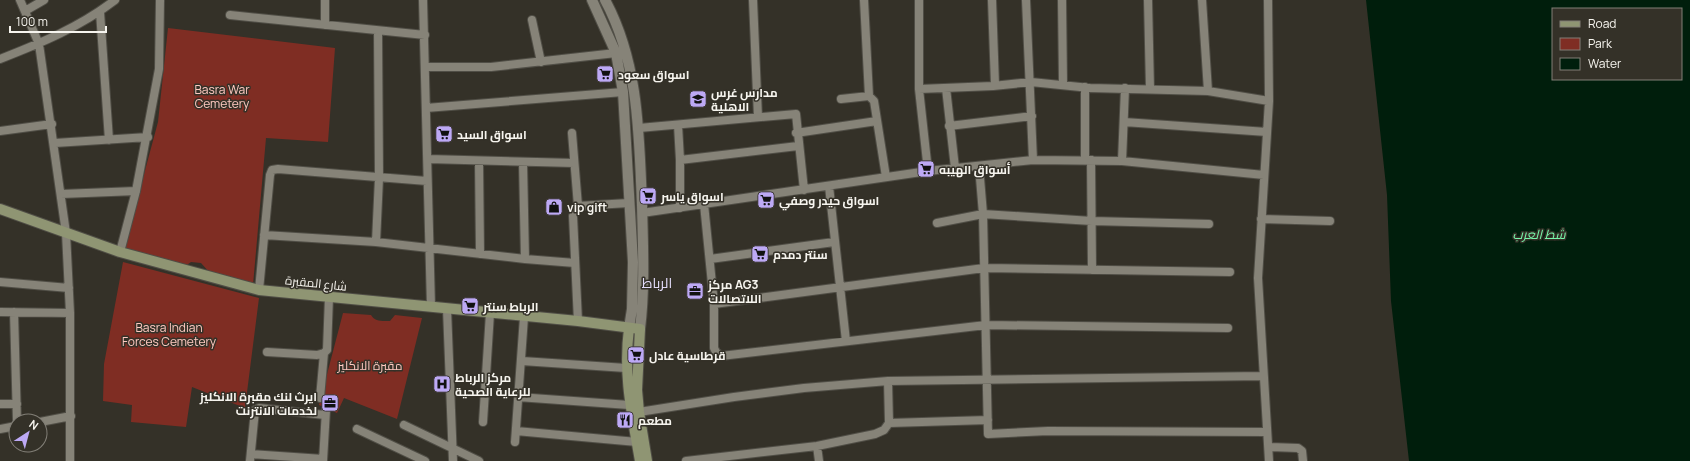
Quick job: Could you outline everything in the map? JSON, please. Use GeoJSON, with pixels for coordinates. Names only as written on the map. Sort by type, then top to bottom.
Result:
{"type":"FeatureCollection","features":[{"type":"Feature","properties":{"kind":"main road","name":"شارع المقبرة"},"geometry":{"type":"LineString","coordinates":[[0,209],[120,252],[259,290],[524,317],[578,321],[640,329]]}},
{"type":"Feature","properties":{"kind":"main road"},"geometry":{"type":"LineString","coordinates":[[629,328],[626,368],[630,405],[640,461]]}},
{"type":"Feature","properties":{"kind":"main road"},"geometry":{"type":"LineString","coordinates":[[640,329],[637,373],[639,412],[647,461]]}},
{"type":"Feature","properties":{"kind":"street"},"geometry":{"type":"LineString","coordinates":[[20,0],[39,44],[55,143],[66,233],[70,288],[70,461]]}},
{"type":"Feature","properties":{"kind":"street"},"geometry":{"type":"LineString","coordinates":[[25,11],[44,0]]}},
{"type":"Feature","properties":{"kind":"street"},"geometry":{"type":"LineString","coordinates":[[0,59],[39,44],[69,30],[100,12],[115,0]]}},
{"type":"Feature","properties":{"kind":"street"},"geometry":{"type":"LineString","coordinates":[[120,252],[148,137],[159,69],[160,0]]}},
{"type":"Feature","properties":{"kind":"street"},"geometry":{"type":"LineString","coordinates":[[325,0],[325,25]]}},
{"type":"Feature","properties":{"kind":"street"},"geometry":{"type":"LineString","coordinates":[[423,0],[428,159],[428,248],[431,307]]}},
{"type":"Feature","properties":{"kind":"street"},"geometry":{"type":"LineString","coordinates":[[592,0],[616,53],[623,92],[634,287],[629,328]]}},
{"type":"Feature","properties":{"kind":"street"},"geometry":{"type":"LineString","coordinates":[[605,0],[614,17],[623,42],[630,69],[639,128],[644,290],[640,329]]}},
{"type":"Feature","properties":{"kind":"street"},"geometry":{"type":"LineString","coordinates":[[753,0],[758,117]]}},
{"type":"Feature","properties":{"kind":"street"},"geometry":{"type":"LineString","coordinates":[[864,0],[869,96],[874,101],[886,177]]}},
{"type":"Feature","properties":{"kind":"street"},"geometry":{"type":"LineString","coordinates":[[919,0],[919,89],[928,171]]}},
{"type":"Feature","properties":{"kind":"street"},"geometry":{"type":"LineString","coordinates":[[992,0],[996,85]]}},
{"type":"Feature","properties":{"kind":"street"},"geometry":{"type":"LineString","coordinates":[[1026,0],[1034,160]]}},
{"type":"Feature","properties":{"kind":"street"},"geometry":{"type":"LineString","coordinates":[[1062,0],[1062,84]]}},
{"type":"Feature","properties":{"kind":"street"},"geometry":{"type":"LineString","coordinates":[[1148,0],[1150,89]]}},
{"type":"Feature","properties":{"kind":"street"},"geometry":{"type":"LineString","coordinates":[[1202,0],[1208,91]]}},
{"type":"Feature","properties":{"kind":"street"},"geometry":{"type":"LineString","coordinates":[[1268,0],[1269,100],[1258,278],[1266,432],[1269,447],[1269,461]]}},
{"type":"Feature","properties":{"kind":"street"},"geometry":{"type":"LineString","coordinates":[[100,12],[109,140]]}},
{"type":"Feature","properties":{"kind":"street"},"geometry":{"type":"LineString","coordinates":[[230,15],[378,31],[425,34]]}},
{"type":"Feature","properties":{"kind":"street"},"geometry":{"type":"LineString","coordinates":[[602,21],[614,17]]}},
{"type":"Feature","properties":{"kind":"street"},"geometry":{"type":"LineString","coordinates":[[532,20],[541,62]]}},
{"type":"Feature","properties":{"kind":"street"},"geometry":{"type":"LineString","coordinates":[[376,242],[380,178],[378,31]]}},
{"type":"Feature","properties":{"kind":"street"},"geometry":{"type":"LineString","coordinates":[[426,67],[491,67],[616,53]]}},
{"type":"Feature","properties":{"kind":"street"},"geometry":{"type":"LineString","coordinates":[[919,89],[1031,82],[1084,87],[1208,91],[1269,100]]}},
{"type":"Feature","properties":{"kind":"street"},"geometry":{"type":"LineString","coordinates":[[1084,87],[1092,221],[1092,270]]}},
{"type":"Feature","properties":{"kind":"street"},"geometry":{"type":"LineString","coordinates":[[946,88],[955,168]]}},
{"type":"Feature","properties":{"kind":"street"},"geometry":{"type":"LineString","coordinates":[[1122,161],[1125,88]]}},
{"type":"Feature","properties":{"kind":"street"},"geometry":{"type":"LineString","coordinates":[[426,108],[623,92]]}},
{"type":"Feature","properties":{"kind":"street"},"geometry":{"type":"LineString","coordinates":[[841,99],[869,96]]}},
{"type":"Feature","properties":{"kind":"street"},"geometry":{"type":"LineString","coordinates":[[639,128],[796,114],[796,133],[804,190]]}},
{"type":"Feature","properties":{"kind":"street"},"geometry":{"type":"LineString","coordinates":[[950,126],[1032,116]]}},
{"type":"Feature","properties":{"kind":"street"},"geometry":{"type":"LineString","coordinates":[[796,133],[877,121]]}},
{"type":"Feature","properties":{"kind":"street"},"geometry":{"type":"LineString","coordinates":[[1124,122],[1267,132]]}},
{"type":"Feature","properties":{"kind":"street"},"geometry":{"type":"LineString","coordinates":[[0,131],[52,124]]}},
{"type":"Feature","properties":{"kind":"street"},"geometry":{"type":"LineString","coordinates":[[678,125],[680,208]]}},
{"type":"Feature","properties":{"kind":"street"},"geometry":{"type":"LineString","coordinates":[[572,133],[578,206],[573,216],[578,321]]}},
{"type":"Feature","properties":{"kind":"street"},"geometry":{"type":"LineString","coordinates":[[55,143],[148,137]]}},
{"type":"Feature","properties":{"kind":"street"},"geometry":{"type":"LineString","coordinates":[[680,160],[798,146]]}},
{"type":"Feature","properties":{"kind":"street"},"geometry":{"type":"LineString","coordinates":[[428,159],[574,163]]}},
{"type":"Feature","properties":{"kind":"street"},"geometry":{"type":"LineString","coordinates":[[578,206],[629,208],[642,213],[928,171],[1034,160],[1088,159],[1122,161],[1264,175]]}},
{"type":"Feature","properties":{"kind":"street"},"geometry":{"type":"LineString","coordinates":[[479,161],[480,254]]}},
{"type":"Feature","properties":{"kind":"street"},"geometry":{"type":"LineString","coordinates":[[523,162],[525,259]]}},
{"type":"Feature","properties":{"kind":"street"},"geometry":{"type":"LineString","coordinates":[[979,166],[983,214],[988,434],[1048,431],[1266,432]]}},
{"type":"Feature","properties":{"kind":"street"},"geometry":{"type":"LineString","coordinates":[[259,290],[272,170],[278,169],[428,181]]}},
{"type":"Feature","properties":{"kind":"street"},"geometry":{"type":"LineString","coordinates":[[829,186],[846,341]]}},
{"type":"Feature","properties":{"kind":"street"},"geometry":{"type":"LineString","coordinates":[[61,194],[136,191]]}},
{"type":"Feature","properties":{"kind":"street"},"geometry":{"type":"LineString","coordinates":[[704,204],[714,304],[715,350],[721,356],[986,325],[1228,328]]}},
{"type":"Feature","properties":{"kind":"street"},"geometry":{"type":"LineString","coordinates":[[937,223],[983,214],[1092,221],[1209,224]]}},
{"type":"Feature","properties":{"kind":"street"},"geometry":{"type":"LineString","coordinates":[[1261,219],[1330,221]]}},
{"type":"Feature","properties":{"kind":"street"},"geometry":{"type":"LineString","coordinates":[[264,235],[376,242],[525,259],[575,263]]}},
{"type":"Feature","properties":{"kind":"street"},"geometry":{"type":"LineString","coordinates":[[710,259],[834,242]]}},
{"type":"Feature","properties":{"kind":"street"},"geometry":{"type":"LineString","coordinates":[[714,304],[839,286],[984,268],[1230,272]]}},
{"type":"Feature","properties":{"kind":"street"},"geometry":{"type":"LineString","coordinates":[[0,282],[70,288]]}},
{"type":"Feature","properties":{"kind":"street"},"geometry":{"type":"LineString","coordinates":[[320,398],[324,353],[327,350],[329,297]]}},
{"type":"Feature","properties":{"kind":"street"},"geometry":{"type":"LineString","coordinates":[[447,309],[453,461]]}},
{"type":"Feature","properties":{"kind":"street"},"geometry":{"type":"LineString","coordinates":[[0,312],[70,313]]}},
{"type":"Feature","properties":{"kind":"street"},"geometry":{"type":"LineString","coordinates":[[14,312],[17,413]]}},
{"type":"Feature","properties":{"kind":"street"},"geometry":{"type":"LineString","coordinates":[[483,422],[490,313]]}},
{"type":"Feature","properties":{"kind":"street"},"geometry":{"type":"LineString","coordinates":[[515,442],[524,317]]}},
{"type":"Feature","properties":{"kind":"street"},"geometry":{"type":"LineString","coordinates":[[267,352],[317,355],[324,353]]}},
{"type":"Feature","properties":{"kind":"street"},"geometry":{"type":"LineString","coordinates":[[522,361],[626,368]]}},
{"type":"Feature","properties":{"kind":"street"},"geometry":{"type":"LineString","coordinates":[[639,412],[804,388],[888,381],[987,378],[1263,376]]}},
{"type":"Feature","properties":{"kind":"street"},"geometry":{"type":"LineString","coordinates":[[686,461],[817,446],[875,434],[884,430],[889,423],[888,381]]}},
{"type":"Feature","properties":{"kind":"street"},"geometry":{"type":"LineString","coordinates":[[518,397],[630,405]]}},
{"type":"Feature","properties":{"kind":"street"},"geometry":{"type":"LineString","coordinates":[[0,404],[16,404]]}},
{"type":"Feature","properties":{"kind":"street"},"geometry":{"type":"LineString","coordinates":[[259,408],[325,413],[323,460],[251,458],[254,414],[259,408]]}},
{"type":"Feature","properties":{"kind":"street"},"geometry":{"type":"LineString","coordinates":[[48,420],[70,416]]}},
{"type":"Feature","properties":{"kind":"street"},"geometry":{"type":"LineString","coordinates":[[889,423],[988,420]]}},
{"type":"Feature","properties":{"kind":"street"},"geometry":{"type":"LineString","coordinates":[[404,424],[479,461]]}},
{"type":"Feature","properties":{"kind":"street"},"geometry":{"type":"LineString","coordinates":[[357,428],[425,461]]}},
{"type":"Feature","properties":{"kind":"street"},"geometry":{"type":"LineString","coordinates":[[516,431],[637,442]]}},
{"type":"Feature","properties":{"kind":"street"},"geometry":{"type":"LineString","coordinates":[[817,446],[819,461]]}},
{"type":"Feature","properties":{"kind":"street"},"geometry":{"type":"LineString","coordinates":[[1269,447],[1298,448],[1302,451],[1304,461]]}},
{"type":"Feature","properties":{"kind":"green space","name":"Basra War Cemetery"},"geometry":{"type":"Polygon","coordinates":[[[168,28],[335,48],[328,142],[266,138],[253,285],[210,273],[201,263],[191,262],[184,267],[124,249],[158,122],[168,28]]]}},
{"type":"Feature","properties":{"kind":"green space","name":"Basra Indian Forces Cemetery"},"geometry":{"type":"Polygon","coordinates":[[[123,262],[259,298],[245,408],[192,387],[186,427],[131,422],[132,405],[103,401],[104,364],[123,262]]]}},
{"type":"Feature","properties":{"kind":"green space","name":"مقبرة الانكليز"},"geometry":{"type":"Polygon","coordinates":[[[343,313],[371,315],[375,319],[382,321],[390,321],[395,315],[422,318],[397,419],[344,398],[337,413],[319,405],[343,313]]]}},
{"type":"Feature","properties":{"kind":"water","name":"شط العرب"},"geometry":{"type":"Polygon","coordinates":[[[1366,0],[1690,0],[1690,461],[1409,461],[1391,301],[1387,195],[1366,0]]]}},
{"type":"Feature","properties":{"kind":"place","name":"اسواق سعود"},"geometry":{"type":"Point","coordinates":[605,74]}},
{"type":"Feature","properties":{"kind":"place","name":"مدارس غرس الاهلية"},"geometry":{"type":"Point","coordinates":[698,99]}},
{"type":"Feature","properties":{"kind":"place","name":"اسواق السيد"},"geometry":{"type":"Point","coordinates":[444,134]}},
{"type":"Feature","properties":{"kind":"place","name":"أسواق الهيبه"},"geometry":{"type":"Point","coordinates":[926,169]}},
{"type":"Feature","properties":{"kind":"place","name":"اسواق ياسر"},"geometry":{"type":"Point","coordinates":[648,196]}},
{"type":"Feature","properties":{"kind":"place","name":"اسواق حيدر وصفي"},"geometry":{"type":"Point","coordinates":[766,200]}},
{"type":"Feature","properties":{"kind":"place","name":"vip gift"},"geometry":{"type":"Point","coordinates":[554,207]}},
{"type":"Feature","properties":{"kind":"place","name":"سنتر دمدم"},"geometry":{"type":"Point","coordinates":[760,254]}},
{"type":"Feature","properties":{"kind":"place","name":"مركز AG3 اللاتصالات"},"geometry":{"type":"Point","coordinates":[695,291]}},
{"type":"Feature","properties":{"kind":"place","name":"الرباط سنتر"},"geometry":{"type":"Point","coordinates":[470,306]}},
{"type":"Feature","properties":{"kind":"place","name":"قرطاسية عادل"},"geometry":{"type":"Point","coordinates":[636,355]}},
{"type":"Feature","properties":{"kind":"place","name":"مركز الرباط للرعاية الصحية"},"geometry":{"type":"Point","coordinates":[442,384]}},
{"type":"Feature","properties":{"kind":"place","name":"ايرث لنك مقبرة الانكليز لخدمات الانترنت"},"geometry":{"type":"Point","coordinates":[330,403]}},
{"type":"Feature","properties":{"kind":"place","name":"مطعم"},"geometry":{"type":"Point","coordinates":[625,420]}},
{"type":"Feature","properties":{"kind":"district","name":"الرباط"},"geometry":{"type":"Point","coordinates":[657,282]}}]}
